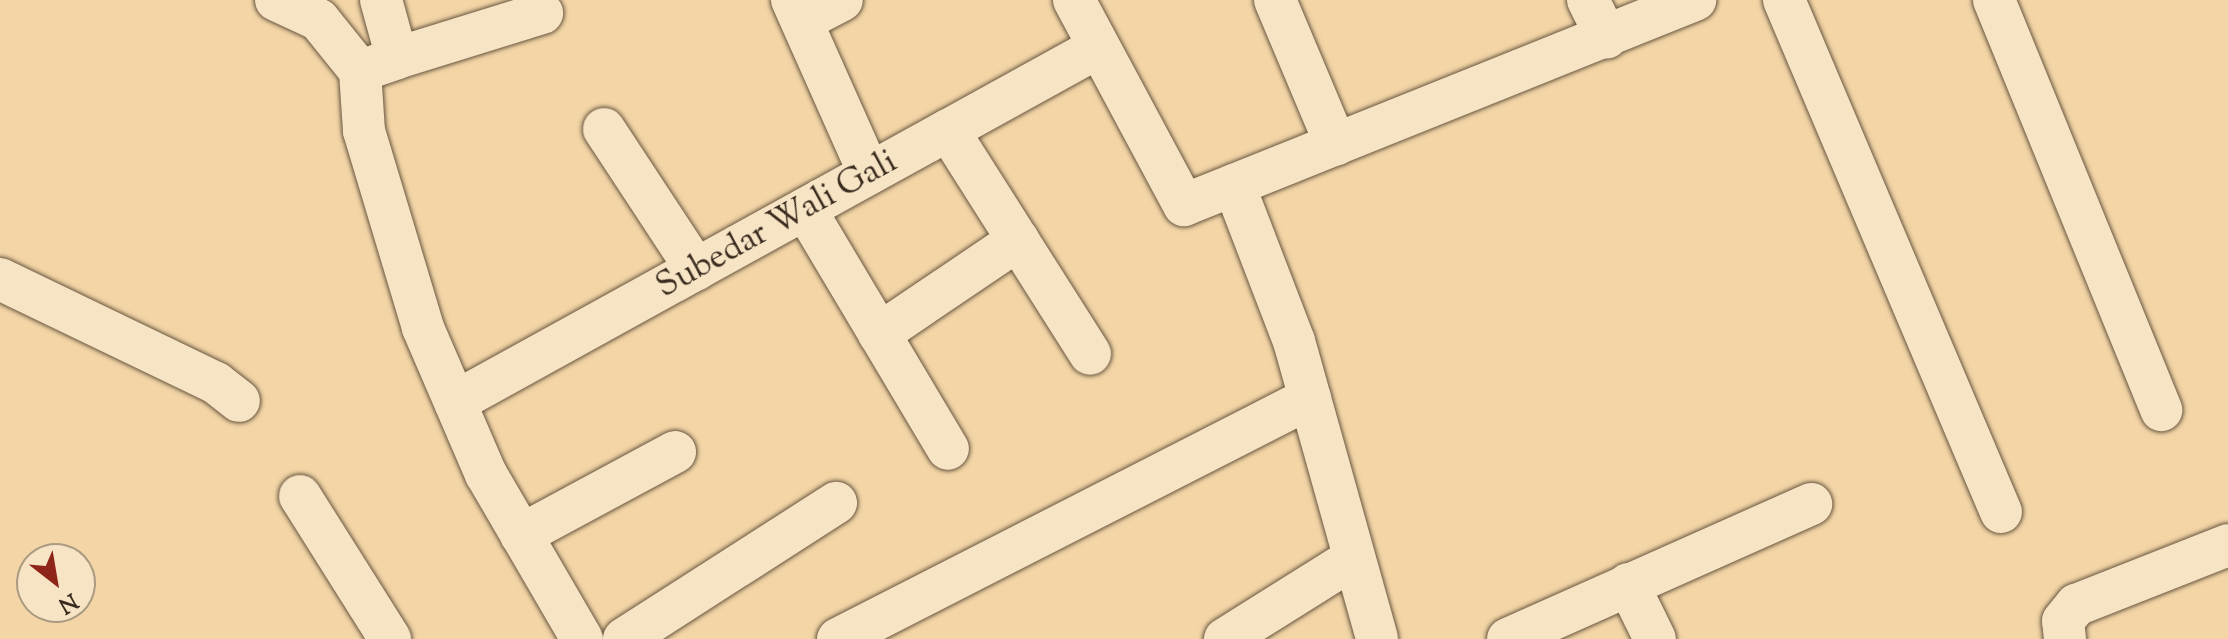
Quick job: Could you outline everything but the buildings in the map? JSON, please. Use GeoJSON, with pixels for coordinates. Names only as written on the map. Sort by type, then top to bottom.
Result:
{"type":"FeatureCollection","features":[{"type":"Feature","properties":{"kind":"street"},"geometry":{"type":"LineString","coordinates":[[276,0],[319,20],[378,65]]}},
{"type":"Feature","properties":{"kind":"street"},"geometry":{"type":"LineString","coordinates":[[381,0],[378,65],[364,131],[423,328],[455,402],[521,535],[582,639]]}},
{"type":"Feature","properties":{"kind":"street"},"geometry":{"type":"LineString","coordinates":[[842,0],[797,11],[869,173]]}},
{"type":"Feature","properties":{"kind":"street"},"geometry":{"type":"LineString","coordinates":[[1074,0],[1184,205],[1607,38],[1695,0]]}},
{"type":"Feature","properties":{"kind":"street"},"geometry":{"type":"LineString","coordinates":[[1275,0],[1336,145]]}},
{"type":"Feature","properties":{"kind":"street"},"geometry":{"type":"LineString","coordinates":[[1588,0],[1607,38]]}},
{"type":"Feature","properties":{"kind":"street"},"geometry":{"type":"LineString","coordinates":[[1784,0],[2001,512]]}},
{"type":"Feature","properties":{"kind":"street"},"geometry":{"type":"LineString","coordinates":[[1994,0],[2161,410]]}},
{"type":"Feature","properties":{"kind":"street"},"geometry":{"type":"LineString","coordinates":[[378,65],[542,13]]}},
{"type":"Feature","properties":{"kind":"street","name":"Subedar Wali Gali"},"geometry":{"type":"LineString","coordinates":[[455,402],[1099,47]]}},
{"type":"Feature","properties":{"kind":"street"},"geometry":{"type":"LineString","coordinates":[[604,129],[696,269]]}},
{"type":"Feature","properties":{"kind":"street"},"geometry":{"type":"LineString","coordinates":[[948,130],[1090,354]]}},
{"type":"Feature","properties":{"kind":"street"},"geometry":{"type":"LineString","coordinates":[[1234,185],[1310,398],[1377,639]]}},
{"type":"Feature","properties":{"kind":"street"},"geometry":{"type":"LineString","coordinates":[[805,209],[948,449]]}},
{"type":"Feature","properties":{"kind":"street"},"geometry":{"type":"LineString","coordinates":[[879,334],[1018,240]]}},
{"type":"Feature","properties":{"kind":"street"},"geometry":{"type":"LineString","coordinates":[[0,279],[216,383],[239,401]]}},
{"type":"Feature","properties":{"kind":"street"},"geometry":{"type":"LineString","coordinates":[[844,637],[1310,398]]}},
{"type":"Feature","properties":{"kind":"street"},"geometry":{"type":"LineString","coordinates":[[521,535],[675,452]]}},
{"type":"Feature","properties":{"kind":"street"},"geometry":{"type":"LineString","coordinates":[[300,496],[374,634]]}},
{"type":"Feature","properties":{"kind":"street"},"geometry":{"type":"LineString","coordinates":[[624,639],[836,503]]}},
{"type":"Feature","properties":{"kind":"street"},"geometry":{"type":"LineString","coordinates":[[1508,639],[1811,504]]}},
{"type":"Feature","properties":{"kind":"street"},"geometry":{"type":"LineString","coordinates":[[2065,639],[2063,621],[2076,605],[2228,545]]}},
{"type":"Feature","properties":{"kind":"street"},"geometry":{"type":"LineString","coordinates":[[1225,639],[1354,558]]}},
{"type":"Feature","properties":{"kind":"street"},"geometry":{"type":"LineString","coordinates":[[1628,584],[1655,639]]}}]}
